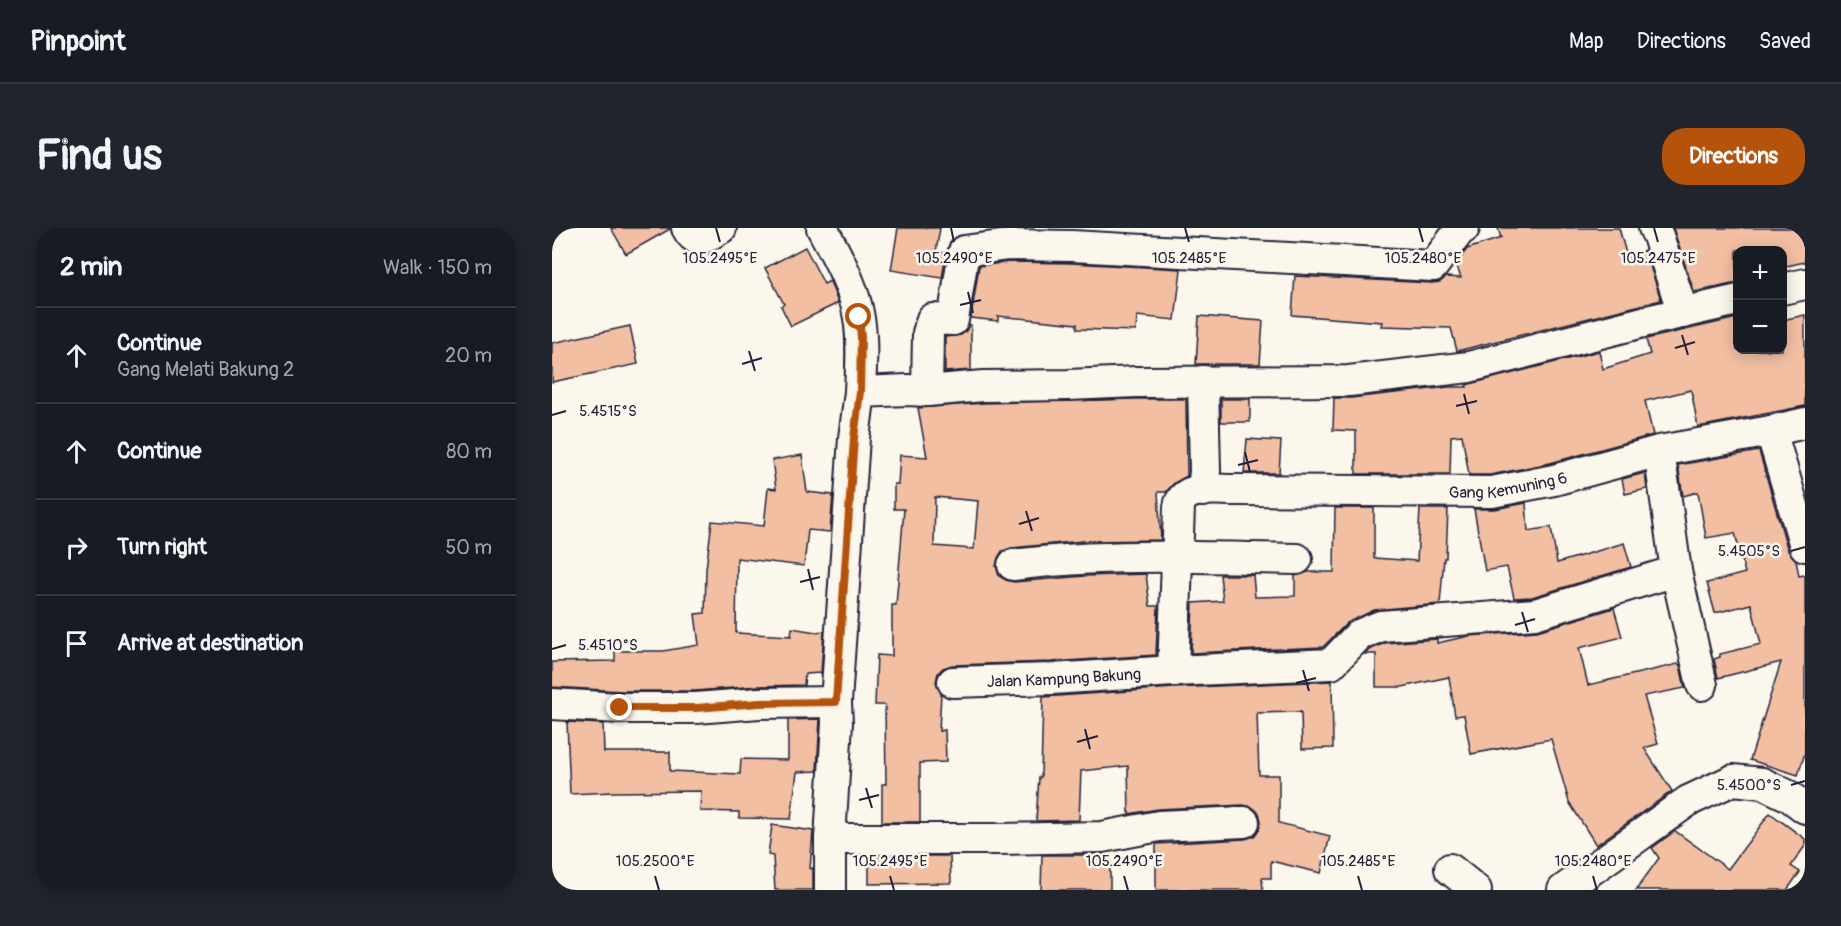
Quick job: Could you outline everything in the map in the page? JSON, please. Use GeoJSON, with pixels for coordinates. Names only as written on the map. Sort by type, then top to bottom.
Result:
{"type":"FeatureCollection","features":[{"type":"Feature","properties":{"kind":"street"},"geometry":{"type":"LineString","coordinates":[[687,228],[696,239],[700,240],[721,228]]}},
{"type":"Feature","properties":{"kind":"street"},"geometry":{"type":"LineString","coordinates":[[822,228],[849,285],[859,317],[861,338],[860,392],[854,438],[836,702],[830,890]]}},
{"type":"Feature","properties":{"kind":"street"},"geometry":{"type":"LineString","coordinates":[[927,391],[928,333],[932,319],[953,320],[964,251],[1008,245],[1072,246],[1433,266],[1460,230],[1464,228]]}},
{"type":"Feature","properties":{"kind":"street"},"geometry":{"type":"LineString","coordinates":[[1654,228],[1683,313]]}},
{"type":"Feature","properties":{"kind":"street"},"geometry":{"type":"LineString","coordinates":[[1787,289],[1805,284]]}},
{"type":"Feature","properties":{"kind":"street"},"geometry":{"type":"LineString","coordinates":[[860,392],[927,391],[983,386],[1203,381],[1349,381],[1469,367],[1733,301]]}},
{"type":"Feature","properties":{"kind":"street"},"geometry":{"type":"LineString","coordinates":[[1173,671],[1179,501],[1183,496],[1203,490],[1205,471],[1203,381]]}},
{"type":"Feature","properties":{"kind":"street","name":"Gang Kemuning 6"},"geometry":{"type":"LineString","coordinates":[[1203,490],[1492,492],[1554,480],[1659,451],[1805,423]]}},
{"type":"Feature","properties":{"kind":"street"},"geometry":{"type":"LineString","coordinates":[[1771,431],[1805,546]]}},
{"type":"Feature","properties":{"kind":"street"},"geometry":{"type":"LineString","coordinates":[[1659,451],[1676,571],[1702,685]]}},
{"type":"Feature","properties":{"kind":"street"},"geometry":{"type":"LineString","coordinates":[[1013,564],[1073,559],[1176,556],[1297,559]]}},
{"type":"Feature","properties":{"kind":"street","name":"Jalan Kampung Bakung"},"geometry":{"type":"LineString","coordinates":[[953,682],[1331,664],[1359,635],[1381,626],[1534,614],[1676,571]]}},
{"type":"Feature","properties":{"kind":"street"},"geometry":{"type":"LineString","coordinates":[[552,704],[620,708],[696,708],[759,703],[836,702]]}},
{"type":"Feature","properties":{"kind":"street"},"geometry":{"type":"LineString","coordinates":[[1563,890],[1688,801],[1733,780],[1762,783],[1789,796],[1805,808]]}},
{"type":"Feature","properties":{"kind":"street"},"geometry":{"type":"LineString","coordinates":[[830,839],[1102,837],[1159,826],[1244,822]]}},
{"type":"Feature","properties":{"kind":"street"},"geometry":{"type":"LineString","coordinates":[[1450,869],[1476,890]]}},
{"type":"Feature","properties":{"kind":"building"},"geometry":{"type":"Polygon","coordinates":[[[611,228],[670,228],[670,229],[626,254],[611,228]]]}},
{"type":"Feature","properties":{"kind":"building"},"geometry":{"type":"Polygon","coordinates":[[[898,228],[940,228],[936,252],[946,253],[942,278],[891,270],[898,228]]]}},
{"type":"Feature","properties":{"kind":"building"},"geometry":{"type":"Polygon","coordinates":[[[1498,228],[1619,228],[1627,257],[1645,250],[1661,300],[1457,351],[1451,328],[1381,326],[1382,322],[1292,315],[1295,276],[1432,283],[1440,282],[1446,277],[1461,278],[1456,264],[1467,249],[1501,238],[1498,228]]]}},
{"type":"Feature","properties":{"kind":"building"},"geometry":{"type":"Polygon","coordinates":[[[1673,228],[1805,228],[1805,262],[1787,266],[1787,246],[1733,246],[1733,284],[1694,292],[1673,228]]]}},
{"type":"Feature","properties":{"kind":"building"},"geometry":{"type":"Polygon","coordinates":[[[805,247],[824,284],[830,281],[838,303],[791,326],[781,306],[784,304],[765,268],[805,247]]]}},
{"type":"Feature","properties":{"kind":"building"},"geometry":{"type":"Polygon","coordinates":[[[1009,262],[1181,269],[1175,320],[1137,316],[1136,331],[1077,329],[1077,324],[998,316],[998,321],[971,318],[979,266],[1009,262]]]}},
{"type":"Feature","properties":{"kind":"building"},"geometry":{"type":"Polygon","coordinates":[[[1805,315],[1805,406],[1698,427],[1691,390],[1645,401],[1653,435],[1550,463],[1490,475],[1469,475],[1462,435],[1451,436],[1450,474],[1356,474],[1356,431],[1333,430],[1334,398],[1467,387],[1466,385],[1599,351],[1603,369],[1650,354],[1646,339],[1733,319],[1733,354],[1787,354],[1787,319],[1805,315]]]}},
{"type":"Feature","properties":{"kind":"building"},"geometry":{"type":"Polygon","coordinates":[[[1199,316],[1263,321],[1260,364],[1196,364],[1199,316]]]}},
{"type":"Feature","properties":{"kind":"building"},"geometry":{"type":"Polygon","coordinates":[[[971,325],[971,370],[945,372],[945,337],[961,335],[971,325]]]}},
{"type":"Feature","properties":{"kind":"building"},"geometry":{"type":"Polygon","coordinates":[[[630,326],[638,364],[552,382],[552,343],[630,326]]]}},
{"type":"Feature","properties":{"kind":"building"},"geometry":{"type":"Polygon","coordinates":[[[1186,399],[1187,476],[1174,483],[1166,492],[1158,492],[1161,540],[1083,541],[1011,548],[1002,551],[996,566],[999,576],[1014,582],[1146,574],[1150,606],[1158,606],[1156,655],[1051,662],[952,665],[943,668],[938,673],[936,682],[941,693],[939,731],[945,730],[946,762],[920,763],[920,822],[882,822],[882,784],[886,784],[885,705],[875,705],[877,655],[892,656],[892,605],[896,605],[904,509],[894,509],[894,484],[898,484],[900,455],[927,457],[918,408],[984,403],[1186,399]],[[935,497],[934,546],[974,549],[978,501],[935,497]]]}},
{"type":"Feature","properties":{"kind":"building"},"geometry":{"type":"Polygon","coordinates":[[[1221,399],[1250,399],[1250,422],[1221,422],[1221,399]]]}},
{"type":"Feature","properties":{"kind":"building"},"geometry":{"type":"Polygon","coordinates":[[[1247,439],[1281,441],[1279,473],[1244,473],[1247,439]]]}},
{"type":"Feature","properties":{"kind":"building"},"geometry":{"type":"Polygon","coordinates":[[[1759,451],[1788,551],[1796,560],[1799,576],[1805,575],[1805,753],[1798,775],[1750,760],[1781,662],[1718,678],[1714,659],[1720,657],[1720,654],[1761,644],[1751,604],[1715,613],[1707,583],[1745,573],[1735,533],[1706,538],[1698,492],[1683,496],[1678,465],[1759,451]]]}},
{"type":"Feature","properties":{"kind":"building"},"geometry":{"type":"Polygon","coordinates":[[[802,455],[807,492],[833,495],[830,532],[808,530],[804,566],[737,558],[736,633],[791,636],[792,628],[824,631],[821,673],[805,674],[804,685],[695,691],[621,691],[552,687],[552,662],[615,661],[615,651],[663,651],[699,645],[695,614],[705,613],[706,569],[712,521],[764,526],[768,488],[776,489],[772,460],[802,455]]]}},
{"type":"Feature","properties":{"kind":"building"},"geometry":{"type":"Polygon","coordinates":[[[1645,473],[1647,489],[1625,494],[1622,479],[1645,473]]]}},
{"type":"Feature","properties":{"kind":"building"},"geometry":{"type":"Polygon","coordinates":[[[1526,503],[1528,531],[1551,527],[1557,563],[1624,543],[1631,567],[1532,597],[1514,598],[1507,567],[1485,571],[1474,509],[1495,509],[1526,503]]]}},
{"type":"Feature","properties":{"kind":"building"},"geometry":{"type":"Polygon","coordinates":[[[1335,508],[1374,508],[1374,558],[1417,561],[1420,509],[1448,509],[1446,558],[1444,558],[1440,604],[1374,610],[1347,623],[1323,647],[1191,653],[1193,603],[1223,601],[1220,575],[1253,575],[1255,597],[1295,596],[1295,576],[1308,572],[1334,572],[1335,508]]]}},
{"type":"Feature","properties":{"kind":"building"},"geometry":{"type":"Polygon","coordinates":[[[1614,608],[1622,637],[1579,648],[1588,685],[1678,664],[1685,688],[1644,696],[1658,744],[1644,748],[1672,791],[1596,845],[1569,802],[1551,739],[1471,754],[1464,715],[1455,716],[1449,677],[1402,687],[1376,687],[1376,654],[1365,654],[1385,643],[1437,639],[1437,643],[1469,636],[1537,631],[1614,608]]]}},
{"type":"Feature","properties":{"kind":"building"},"geometry":{"type":"Polygon","coordinates":[[[1332,681],[1333,748],[1302,749],[1301,712],[1257,713],[1259,775],[1279,775],[1279,823],[1330,836],[1321,873],[1271,861],[1271,878],[1262,878],[1263,890],[1156,890],[1156,844],[1245,839],[1254,836],[1259,830],[1261,821],[1259,813],[1252,807],[1243,805],[1158,809],[1129,814],[1128,766],[1081,771],[1079,820],[1036,821],[1039,777],[1041,777],[1043,697],[1332,681]]]}},
{"type":"Feature","properties":{"kind":"building"},"geometry":{"type":"Polygon","coordinates":[[[820,719],[817,771],[797,772],[791,819],[739,818],[739,812],[700,811],[701,791],[570,794],[567,722],[603,724],[604,752],[670,752],[670,771],[740,774],[741,759],[788,760],[788,720],[820,719]]]}},
{"type":"Feature","properties":{"kind":"building"},"geometry":{"type":"Polygon","coordinates":[[[1770,813],[1805,839],[1805,846],[1791,866],[1800,872],[1787,890],[1636,890],[1659,858],[1652,848],[1675,831],[1728,869],[1770,813]]]}},
{"type":"Feature","properties":{"kind":"building"},"geometry":{"type":"Polygon","coordinates":[[[772,825],[813,831],[810,869],[813,868],[813,890],[775,890],[773,856],[768,855],[772,825]]]}},
{"type":"Feature","properties":{"kind":"building"},"geometry":{"type":"Polygon","coordinates":[[[1042,855],[1110,855],[1110,890],[1041,890],[1042,855]]]}},
{"type":"Feature","properties":{"kind":"building"},"geometry":{"type":"Polygon","coordinates":[[[869,856],[950,856],[951,883],[869,884],[869,856]]]}},
{"type":"Feature","properties":{"kind":"route"},"geometry":{"type":"LineString","coordinates":[[620,708],[696,708],[759,703],[836,702],[854,438],[860,392],[859,317]]}}]}
